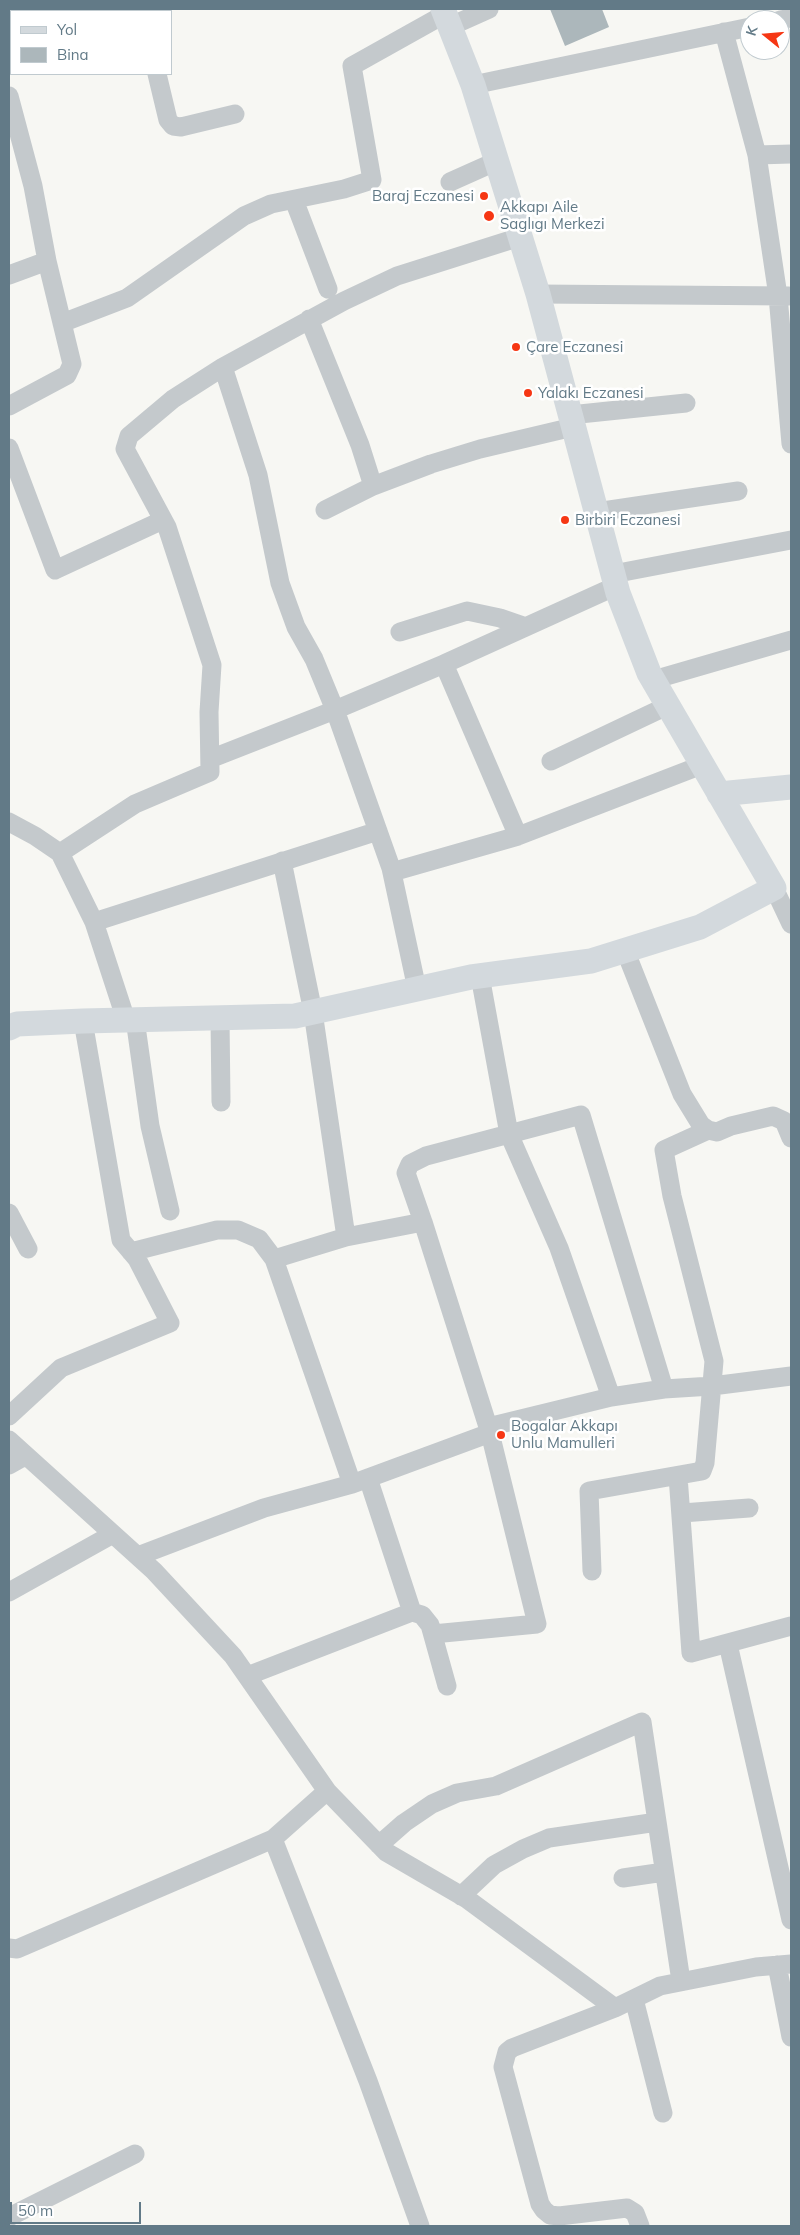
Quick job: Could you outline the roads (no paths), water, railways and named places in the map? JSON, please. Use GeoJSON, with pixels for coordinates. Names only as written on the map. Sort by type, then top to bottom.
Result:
{"type":"FeatureCollection","features":[{"type":"Feature","properties":{"kind":"main road"},"geometry":{"type":"LineString","coordinates":[[9,1028],[17,1024],[83,1021],[295,1016],[480,976],[591,961],[700,927],[774,888],[653,680],[614,580],[538,294],[474,85],[446,16]]}},
{"type":"Feature","properties":{"kind":"main road"},"geometry":{"type":"LineString","coordinates":[[719,794],[791,787]]}},
{"type":"Feature","properties":{"kind":"street"},"geometry":{"type":"LineString","coordinates":[[62,324],[127,298],[244,216],[271,204],[344,189],[372,180],[352,66],[446,16],[489,9]]}},
{"type":"Feature","properties":{"kind":"street"},"geometry":{"type":"LineString","coordinates":[[474,85],[740,29]]}},
{"type":"Feature","properties":{"kind":"street"},"geometry":{"type":"LineString","coordinates":[[724,32],[757,155],[785,296],[791,444]]}},
{"type":"Feature","properties":{"kind":"street"},"geometry":{"type":"LineString","coordinates":[[157,75],[168,120],[173,126],[180,127],[235,114]]}},
{"type":"Feature","properties":{"kind":"street"},"geometry":{"type":"LineString","coordinates":[[9,101],[33,186],[47,261],[72,364],[67,375],[9,406]]}},
{"type":"Feature","properties":{"kind":"street"},"geometry":{"type":"LineString","coordinates":[[757,155],[791,154]]}},
{"type":"Feature","properties":{"kind":"street"},"geometry":{"type":"LineString","coordinates":[[450,182],[497,161]]}},
{"type":"Feature","properties":{"kind":"street"},"geometry":{"type":"LineString","coordinates":[[294,200],[328,289]]}},
{"type":"Feature","properties":{"kind":"street"},"geometry":{"type":"LineString","coordinates":[[60,853],[135,804],[210,772],[208,712],[212,665],[163,520],[125,449],[126,441],[140,425],[173,399],[223,367],[308,319],[397,276],[520,237]]}},
{"type":"Feature","properties":{"kind":"street"},"geometry":{"type":"LineString","coordinates":[[9,274],[47,261]]}},
{"type":"Feature","properties":{"kind":"street"},"geometry":{"type":"LineString","coordinates":[[538,294],[785,296]]}},
{"type":"Feature","properties":{"kind":"street"},"geometry":{"type":"LineString","coordinates":[[308,319],[360,445],[373,486]]}},
{"type":"Feature","properties":{"kind":"street"},"geometry":{"type":"LineString","coordinates":[[223,367],[258,475],[280,583],[296,627],[314,659],[335,710],[392,872],[417,989]]}},
{"type":"Feature","properties":{"kind":"street"},"geometry":{"type":"LineString","coordinates":[[325,510],[373,486],[431,464],[572,421],[686,403]]}},
{"type":"Feature","properties":{"kind":"street"},"geometry":{"type":"LineString","coordinates":[[9,448],[55,570],[163,520]]}},
{"type":"Feature","properties":{"kind":"street"},"geometry":{"type":"LineString","coordinates":[[596,512],[738,491]]}},
{"type":"Feature","properties":{"kind":"street"},"geometry":{"type":"LineString","coordinates":[[210,759],[335,710],[444,664],[526,627],[614,580],[791,540]]}},
{"type":"Feature","properties":{"kind":"street"},"geometry":{"type":"LineString","coordinates":[[400,632],[467,611],[500,618],[526,627]]}},
{"type":"Feature","properties":{"kind":"street"},"geometry":{"type":"LineString","coordinates":[[653,680],[791,640]]}},
{"type":"Feature","properties":{"kind":"street"},"geometry":{"type":"LineString","coordinates":[[444,664],[518,836]]}},
{"type":"Feature","properties":{"kind":"street"},"geometry":{"type":"LineString","coordinates":[[551,761],[668,706]]}},
{"type":"Feature","properties":{"kind":"street"},"geometry":{"type":"LineString","coordinates":[[392,872],[518,836],[702,765]]}},
{"type":"Feature","properties":{"kind":"street"},"geometry":{"type":"LineString","coordinates":[[9,822],[35,836],[60,853],[94,922],[130,1020],[150,1126],[170,1211]]}},
{"type":"Feature","properties":{"kind":"street"},"geometry":{"type":"LineString","coordinates":[[94,922],[378,831]]}},
{"type":"Feature","properties":{"kind":"street"},"geometry":{"type":"LineString","coordinates":[[282,861],[313,1012],[346,1237]]}},
{"type":"Feature","properties":{"kind":"street"},"geometry":{"type":"LineString","coordinates":[[774,888],[791,924]]}},
{"type":"Feature","properties":{"kind":"street"},"geometry":{"type":"LineString","coordinates":[[625,950],[682,1094],[701,1125],[708,1130],[717,1132],[731,1126],[773,1116],[784,1121],[791,1138]]}},
{"type":"Feature","properties":{"kind":"street"},"geometry":{"type":"LineString","coordinates":[[480,976],[509,1134],[559,1248],[612,1397]]}},
{"type":"Feature","properties":{"kind":"street"},"geometry":{"type":"LineString","coordinates":[[220,1018],[221,1102]]}},
{"type":"Feature","properties":{"kind":"street"},"geometry":{"type":"LineString","coordinates":[[9,1416],[61,1368],[170,1323],[137,1259],[121,1240],[83,1021]]}},
{"type":"Feature","properties":{"kind":"street"},"geometry":{"type":"LineString","coordinates":[[433,1634],[537,1624],[490,1430],[406,1173],[410,1164],[426,1156],[581,1115],[664,1389]]}},
{"type":"Feature","properties":{"kind":"street"},"geometry":{"type":"LineString","coordinates":[[592,1571],[589,1492],[702,1471],[705,1463],[714,1360],[672,1196],[664,1150],[708,1130]]}},
{"type":"Feature","properties":{"kind":"street"},"geometry":{"type":"LineString","coordinates":[[9,1213],[28,1248]]}},
{"type":"Feature","properties":{"kind":"street"},"geometry":{"type":"LineString","coordinates":[[274,1259],[346,1237],[423,1222]]}},
{"type":"Feature","properties":{"kind":"street"},"geometry":{"type":"LineString","coordinates":[[131,1252],[217,1230],[238,1230],[259,1239],[274,1259],[412,1612]]}},
{"type":"Feature","properties":{"kind":"street"},"geometry":{"type":"LineString","coordinates":[[138,1556],[264,1508],[360,1481],[490,1430],[612,1397],[664,1389],[712,1386],[791,1376]]}},
{"type":"Feature","properties":{"kind":"street"},"geometry":{"type":"LineString","coordinates":[[9,1440],[154,1571],[234,1656],[327,1791],[386,1852],[461,1896],[614,2008]]}},
{"type":"Feature","properties":{"kind":"street"},"geometry":{"type":"LineString","coordinates":[[9,1465],[25,1456]]}},
{"type":"Feature","properties":{"kind":"street"},"geometry":{"type":"LineString","coordinates":[[678,1476],[691,1653],[791,1626]]}},
{"type":"Feature","properties":{"kind":"street"},"geometry":{"type":"LineString","coordinates":[[682,1513],[749,1508]]}},
{"type":"Feature","properties":{"kind":"street"},"geometry":{"type":"LineString","coordinates":[[9,1592],[113,1534]]}},
{"type":"Feature","properties":{"kind":"street"},"geometry":{"type":"LineString","coordinates":[[247,1676],[412,1612],[422,1615],[430,1624],[447,1686]]}},
{"type":"Feature","properties":{"kind":"street"},"geometry":{"type":"LineString","coordinates":[[728,1644],[791,1920]]}},
{"type":"Feature","properties":{"kind":"street"},"geometry":{"type":"LineString","coordinates":[[379,1845],[404,1823],[432,1804],[457,1793],[496,1786],[642,1722],[681,1982]]}},
{"type":"Feature","properties":{"kind":"street"},"geometry":{"type":"LineString","coordinates":[[9,1948],[17,1949],[85,1921],[273,1839],[327,1791]]}},
{"type":"Feature","properties":{"kind":"street"},"geometry":{"type":"LineString","coordinates":[[461,1896],[494,1865],[523,1849],[549,1838],[657,1822]]}},
{"type":"Feature","properties":{"kind":"street"},"geometry":{"type":"LineString","coordinates":[[273,1839],[368,2081],[420,2226]]}},
{"type":"Feature","properties":{"kind":"street"},"geometry":{"type":"LineString","coordinates":[[623,1878],[664,1872]]}},
{"type":"Feature","properties":{"kind":"street"},"geometry":{"type":"LineString","coordinates":[[640,2226],[635,2213],[627,2208],[559,2216],[550,2215],[544,2210],[540,2204],[503,2067],[507,2052],[512,2048],[614,2008],[660,1986],[756,1967],[784,1964],[791,2037]]}},
{"type":"Feature","properties":{"kind":"street"},"geometry":{"type":"LineString","coordinates":[[634,1999],[663,2113]]}},
{"type":"Feature","properties":{"kind":"street"},"geometry":{"type":"LineString","coordinates":[[9,2217],[135,2154]]}},
{"type":"Feature","properties":{"kind":"place","name":"Baraj Eczanesi"},"geometry":{"type":"Point","coordinates":[484,196]}},
{"type":"Feature","properties":{"kind":"place","name":"Akkapı Aile Saglıgı Merkezi"},"geometry":{"type":"Point","coordinates":[489,216]}},
{"type":"Feature","properties":{"kind":"place","name":"Çare Eczanesi"},"geometry":{"type":"Point","coordinates":[516,347]}},
{"type":"Feature","properties":{"kind":"place","name":"Yalakı Eczanesi"},"geometry":{"type":"Point","coordinates":[528,393]}},
{"type":"Feature","properties":{"kind":"place","name":"Birbiri Eczanesi"},"geometry":{"type":"Point","coordinates":[565,520]}},
{"type":"Feature","properties":{"kind":"place","name":"Bogalar Akkapı Unlu Mamulleri"},"geometry":{"type":"Point","coordinates":[501,1435]}}]}
